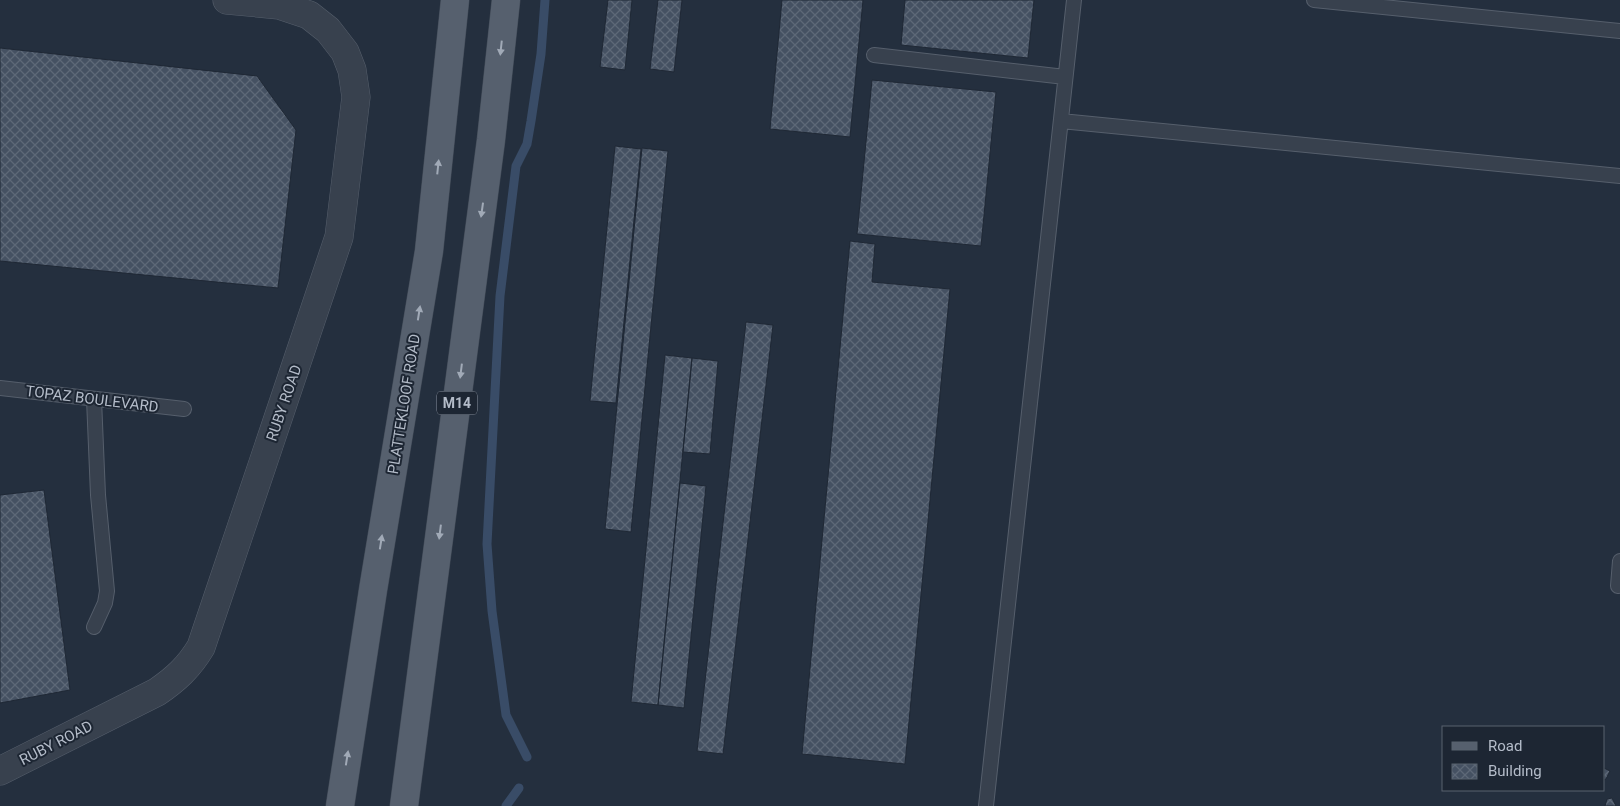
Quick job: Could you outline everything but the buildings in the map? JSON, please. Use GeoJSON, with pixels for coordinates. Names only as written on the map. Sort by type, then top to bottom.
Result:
{"type":"FeatureCollection","features":[{"type":"Feature","properties":{"kind":"main road","name":"PLATTEKLOOF ROAD"},"geometry":{"type":"LineString","coordinates":[[340,806],[373,590],[429,251],[455,0]]}},
{"type":"Feature","properties":{"kind":"main road","name":"M14"},"geometry":{"type":"LineString","coordinates":[[404,806],[490,150],[506,0]]}},
{"type":"Feature","properties":{"kind":"street","name":"RUBY ROAD"},"geometry":{"type":"LineString","coordinates":[[0,771],[157,692],[175,680],[190,665],[201,647],[339,237],[356,97],[352,70],[344,52],[328,30],[309,16],[279,6],[227,0]]}},
{"type":"Feature","properties":{"kind":"lane"},"geometry":{"type":"LineString","coordinates":[[986,806],[1074,0]]}},
{"type":"Feature","properties":{"kind":"lane"},"geometry":{"type":"LineString","coordinates":[[1314,0],[1620,31]]}},
{"type":"Feature","properties":{"kind":"lane"},"geometry":{"type":"LineString","coordinates":[[874,55],[1065,77]]}},
{"type":"Feature","properties":{"kind":"lane"},"geometry":{"type":"LineString","coordinates":[[1061,121],[1620,176]]}},
{"type":"Feature","properties":{"kind":"lane","name":"TOPAZ BOULEVARD"},"geometry":{"type":"LineString","coordinates":[[0,388],[184,410]]}},
{"type":"Feature","properties":{"kind":"lane"},"geometry":{"type":"LineString","coordinates":[[94,399],[99,504],[107,591],[105,603],[94,627]]}},
{"type":"Feature","properties":{"kind":"lane"},"geometry":{"type":"LineString","coordinates":[[1618,586],[1620,562]]}},
{"type":"Feature","properties":{"kind":"waterway"},"geometry":{"type":"LineString","coordinates":[[527,757],[506,715],[492,611],[487,544],[500,296],[516,166],[527,144],[531,121],[541,54],[545,0]]}},
{"type":"Feature","properties":{"kind":"waterway"},"geometry":{"type":"LineString","coordinates":[[506,806],[519,788]]}}]}
